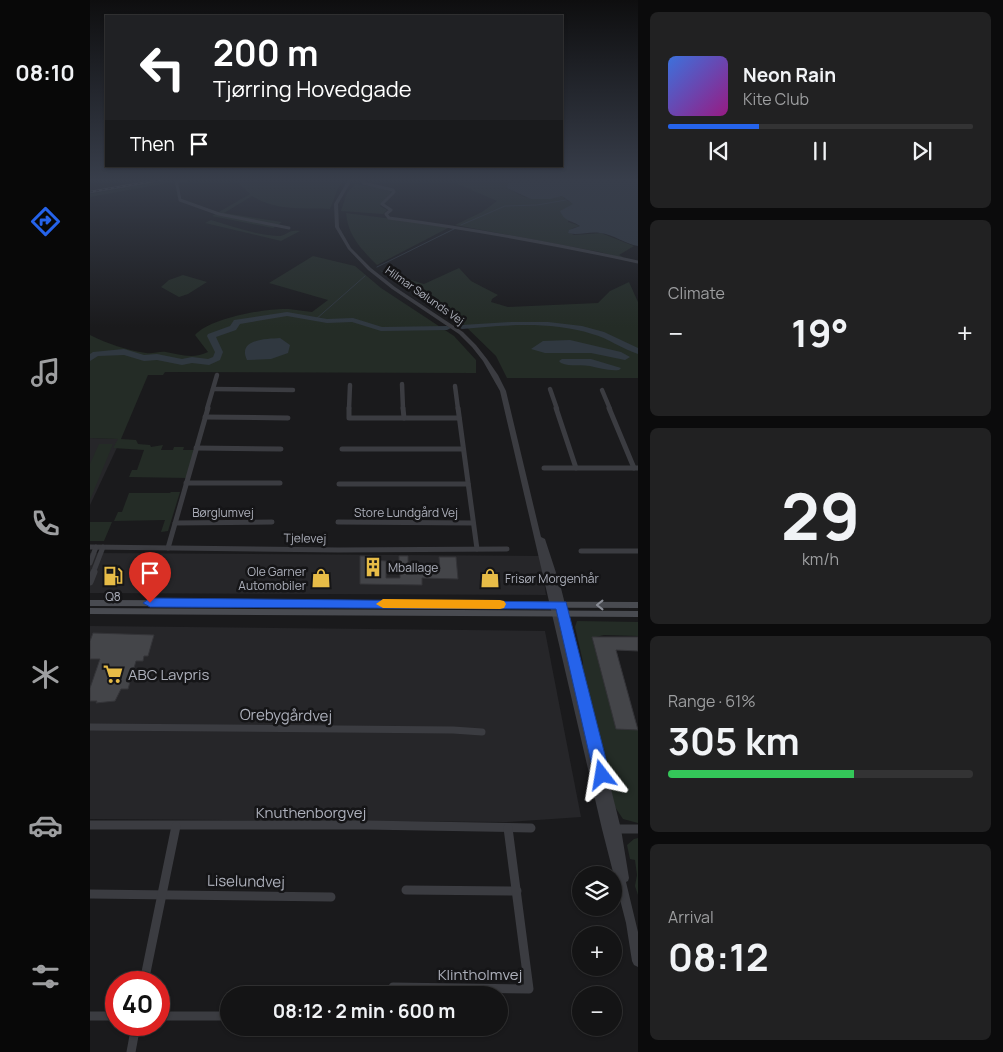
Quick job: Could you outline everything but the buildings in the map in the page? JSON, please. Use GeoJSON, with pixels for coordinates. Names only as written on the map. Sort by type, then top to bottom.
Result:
{"type":"FeatureCollection","features":[{"type":"Feature","properties":{"kind":"main road"},"geometry":{"type":"LineString","coordinates":[[90,602],[558,609],[638,614]]}},
{"type":"Feature","properties":{"kind":"main road"},"geometry":{"type":"LineString","coordinates":[[90,611],[558,609],[638,605]]}},
{"type":"Feature","properties":{"kind":"street","name":"Hilmar Sølunds Vej"},"geometry":{"type":"LineString","coordinates":[[339,229],[352,252],[371,271],[451,325],[475,346],[490,366],[500,385],[507,406],[534,520],[558,609],[611,829],[638,961]]}},
{"type":"Feature","properties":{"kind":"street"},"geometry":{"type":"LineString","coordinates":[[466,229],[596,252],[638,262]]}},
{"type":"Feature","properties":{"kind":"street","name":"Børglumvej"},"geometry":{"type":"LineString","coordinates":[[168,548],[217,376]]}},
{"type":"Feature","properties":{"kind":"street"},"geometry":{"type":"LineString","coordinates":[[402,384],[404,418]]}},
{"type":"Feature","properties":{"kind":"street"},"geometry":{"type":"LineString","coordinates":[[350,385],[349,418],[459,418]]}},
{"type":"Feature","properties":{"kind":"street","name":"Store Lundgård Vej"},"geometry":{"type":"LineString","coordinates":[[455,386],[477,549]]}},
{"type":"Feature","properties":{"kind":"street"},"geometry":{"type":"LineString","coordinates":[[214,389],[293,390]]}},
{"type":"Feature","properties":{"kind":"street"},"geometry":{"type":"LineString","coordinates":[[550,389],[576,468]]}},
{"type":"Feature","properties":{"kind":"street"},"geometry":{"type":"LineString","coordinates":[[544,468],[636,468],[602,390]]}},
{"type":"Feature","properties":{"kind":"street"},"geometry":{"type":"LineString","coordinates":[[205,417],[288,418]]}},
{"type":"Feature","properties":{"kind":"street"},"geometry":{"type":"LineString","coordinates":[[196,448],[281,449]]}},
{"type":"Feature","properties":{"kind":"street"},"geometry":{"type":"LineString","coordinates":[[342,449],[463,449]]}},
{"type":"Feature","properties":{"kind":"street"},"geometry":{"type":"LineString","coordinates":[[186,483],[280,483]]}},
{"type":"Feature","properties":{"kind":"street"},"geometry":{"type":"LineString","coordinates":[[339,484],[468,484]]}},
{"type":"Feature","properties":{"kind":"street","name":"Børglumvej"},"geometry":{"type":"LineString","coordinates":[[175,522],[272,522]]}},
{"type":"Feature","properties":{"kind":"street","name":"Store Lundgård Vej"},"geometry":{"type":"LineString","coordinates":[[338,522],[473,522]]}},
{"type":"Feature","properties":{"kind":"street","name":"Tjelevej"},"geometry":{"type":"LineString","coordinates":[[90,562],[93,547],[507,549]]}},
{"type":"Feature","properties":{"kind":"street"},"geometry":{"type":"LineString","coordinates":[[90,582],[103,547]]}},
{"type":"Feature","properties":{"kind":"street"},"geometry":{"type":"LineString","coordinates":[[582,551],[638,551]]}},
{"type":"Feature","properties":{"kind":"street","name":"Orebygårdvej"},"geometry":{"type":"LineString","coordinates":[[90,727],[453,730],[482,732]]}},
{"type":"Feature","properties":{"kind":"street","name":"Knuthenborgvej"},"geometry":{"type":"LineString","coordinates":[[90,825],[365,825],[532,828]]}},
{"type":"Feature","properties":{"kind":"street"},"geometry":{"type":"LineString","coordinates":[[146,971],[176,826]]}},
{"type":"Feature","properties":{"kind":"street","name":"Klintholmvej"},"geometry":{"type":"LineString","coordinates":[[508,828],[529,989],[508,989]]}},
{"type":"Feature","properties":{"kind":"street"},"geometry":{"type":"LineString","coordinates":[[611,829],[638,829]]}},
{"type":"Feature","properties":{"kind":"street"},"geometry":{"type":"LineString","coordinates":[[406,890],[517,891]]}},
{"type":"Feature","properties":{"kind":"street","name":"Liselundvej"},"geometry":{"type":"LineString","coordinates":[[90,894],[331,897]]}},
{"type":"Feature","properties":{"kind":"street"},"geometry":{"type":"LineString","coordinates":[[90,1016],[105,1016]]}},
{"type":"Feature","properties":{"kind":"street"},"geometry":{"type":"LineString","coordinates":[[170,1016],[220,1016]]}},
{"type":"Feature","properties":{"kind":"street"},"geometry":{"type":"LineString","coordinates":[[131,1052],[134,1036]]}},
{"type":"Feature","properties":{"kind":"shaded area"},"geometry":{"type":"Polygon","coordinates":[[[231,229],[278,236],[292,231],[300,231],[281,241],[231,229]]]}},
{"type":"Feature","properties":{"kind":"shaded area"},"geometry":{"type":"Polygon","coordinates":[[[349,229],[446,229],[377,265],[349,229]]]}},
{"type":"Feature","properties":{"kind":"shaded area"},"geometry":{"type":"Polygon","coordinates":[[[477,229],[572,229],[568,232],[574,235],[601,233],[634,246],[619,255],[622,258],[600,252],[477,229]]]}},
{"type":"Feature","properties":{"kind":"shaded area"},"geometry":{"type":"Polygon","coordinates":[[[638,229],[638,246],[605,234],[576,234],[568,233],[569,230],[638,229]]]}},
{"type":"Feature","properties":{"kind":"shaded area"},"geometry":{"type":"Polygon","coordinates":[[[313,256],[355,266],[381,288],[454,336],[476,360],[476,373],[165,372],[163,375],[148,375],[121,439],[136,440],[138,444],[150,445],[151,447],[163,445],[161,450],[173,450],[174,447],[184,447],[183,450],[195,450],[187,478],[129,477],[132,470],[137,470],[144,450],[113,448],[118,439],[90,438],[90,335],[117,346],[146,353],[163,352],[192,356],[203,354],[208,352],[195,335],[213,324],[239,315],[267,310],[289,309],[312,312],[328,300],[269,283],[313,256]]]}},
{"type":"Feature","properties":{"kind":"shaded area"},"geometry":{"type":"Polygon","coordinates":[[[459,268],[471,281],[498,295],[491,302],[508,307],[598,303],[610,291],[629,282],[638,302],[638,378],[507,378],[496,356],[460,321],[379,270],[424,284],[459,268]]]}},
{"type":"Feature","properties":{"kind":"shaded area"},"geometry":{"type":"Polygon","coordinates":[[[183,275],[207,282],[188,294],[179,297],[161,287],[169,280],[183,275]]]}},
{"type":"Feature","properties":{"kind":"shaded area"},"geometry":{"type":"Polygon","coordinates":[[[280,338],[290,345],[288,353],[271,359],[247,360],[245,353],[249,344],[261,340],[280,338]]]}},
{"type":"Feature","properties":{"kind":"shaded area"},"geometry":{"type":"Polygon","coordinates":[[[570,340],[621,352],[630,357],[625,360],[591,353],[545,353],[531,349],[543,341],[570,340]]]}},
{"type":"Feature","properties":{"kind":"shaded area"},"geometry":{"type":"Polygon","coordinates":[[[562,359],[591,359],[621,368],[619,370],[611,370],[586,365],[568,365],[559,361],[562,359]]]}},
{"type":"Feature","properties":{"kind":"shaded area"},"geometry":{"type":"Polygon","coordinates":[[[90,438],[121,439],[90,505],[90,438]]]}},
{"type":"Feature","properties":{"kind":"shaded area"},"geometry":{"type":"Polygon","coordinates":[[[99,444],[113,444],[90,500],[90,464],[99,444]]]}},
{"type":"Feature","properties":{"kind":"shaded area"},"geometry":{"type":"Polygon","coordinates":[[[180,492],[168,531],[161,532],[165,520],[114,521],[118,512],[122,512],[129,493],[180,492]]]}},
{"type":"Feature","properties":{"kind":"shaded area"},"geometry":{"type":"Polygon","coordinates":[[[90,522],[112,522],[104,541],[90,541],[90,522]]]}},
{"type":"Feature","properties":{"kind":"shaded area"},"geometry":{"type":"Polygon","coordinates":[[[90,553],[540,556],[546,595],[90,593],[90,553]]]}},
{"type":"Feature","properties":{"kind":"shaded area"},"geometry":{"type":"Polygon","coordinates":[[[577,621],[638,622],[638,636],[604,635],[592,638],[616,729],[638,730],[638,823],[623,819],[615,807],[583,678],[583,662],[575,627],[577,621]]]}},
{"type":"Feature","properties":{"kind":"shaded area"},"geometry":{"type":"Polygon","coordinates":[[[90,626],[545,631],[581,817],[507,822],[90,819],[90,626]]]}},
{"type":"Feature","properties":{"kind":"shaded area"},"geometry":{"type":"Polygon","coordinates":[[[638,838],[638,895],[635,886],[637,875],[635,860],[630,859],[627,845],[638,838]]]}},
{"type":"Feature","properties":{"kind":"waterway"},"geometry":{"type":"LineString","coordinates":[[377,267],[454,229]]}},
{"type":"Feature","properties":{"kind":"waterway"},"geometry":{"type":"LineString","coordinates":[[315,320],[365,276]]}},
{"type":"Feature","properties":{"kind":"waterway"},"geometry":{"type":"LineString","coordinates":[[90,358],[96,354],[124,352],[144,358],[157,357],[182,362],[192,360],[209,362],[217,358],[219,352],[211,336],[233,328],[237,322],[287,314],[327,321],[353,320],[381,329],[447,328]]}},
{"type":"Feature","properties":{"kind":"waterway"},"geometry":{"type":"LineString","coordinates":[[462,327],[511,324],[582,328],[607,336],[638,351]]}},
{"type":"Feature","properties":{"kind":"slow traffic"},"geometry":{"type":"LineString","coordinates":[[383,604],[500,604]]}},
{"type":"Feature","properties":{"kind":"place","name":"Mballage"},"geometry":{"type":"Point","coordinates":[373,567]}},
{"type":"Feature","properties":{"kind":"place","name":"Q8"},"geometry":{"type":"Point","coordinates":[113,576]}},
{"type":"Feature","properties":{"kind":"place","name":"Ole Garner Automobiler"},"geometry":{"type":"Point","coordinates":[321,578]}},
{"type":"Feature","properties":{"kind":"place","name":"Frisør Morgenhår"},"geometry":{"type":"Point","coordinates":[490,578]}},
{"type":"Feature","properties":{"kind":"place","name":"ABC Lavpris"},"geometry":{"type":"Point","coordinates":[113,674]}},
{"type":"Feature","properties":{"kind":"route"},"geometry":{"type":"LineString","coordinates":[[150,603],[561,605],[602,775]]}}]}
